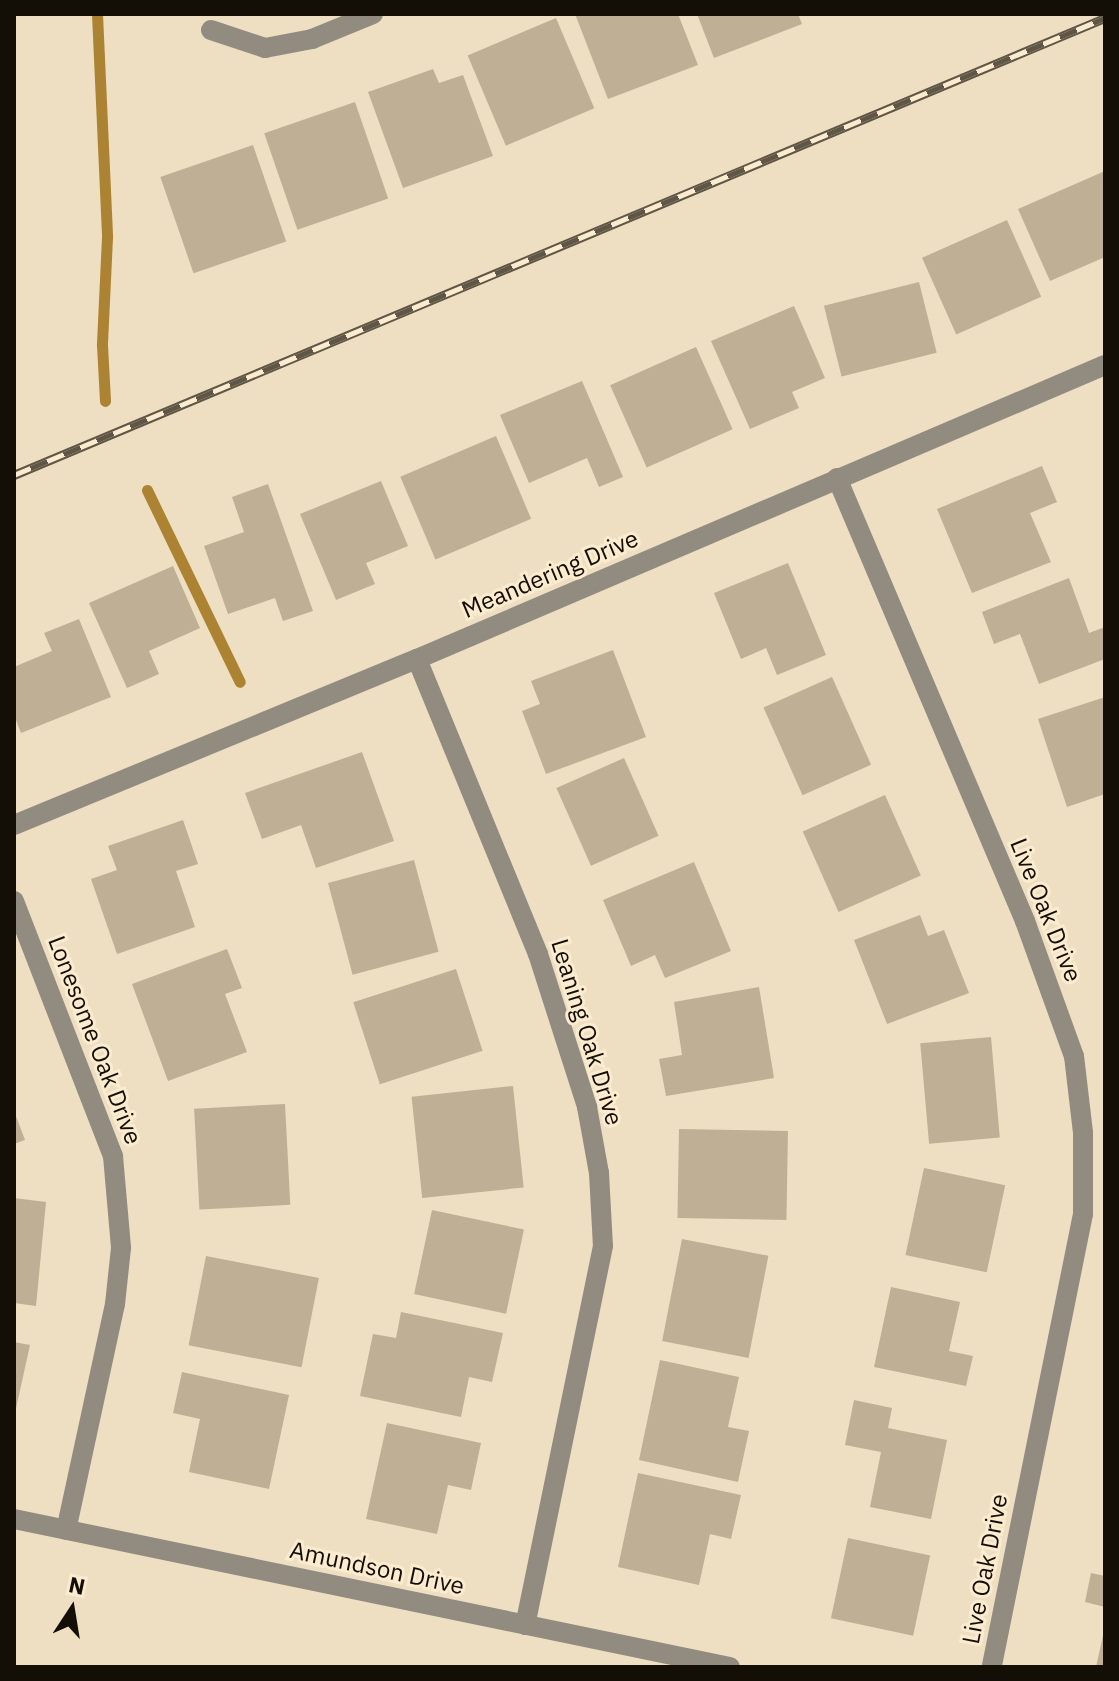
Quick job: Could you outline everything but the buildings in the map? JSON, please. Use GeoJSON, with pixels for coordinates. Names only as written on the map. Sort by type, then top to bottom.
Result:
{"type":"FeatureCollection","features":[{"type":"Feature","properties":{"kind":"street"},"geometry":{"type":"LineString","coordinates":[[211,30],[265,48],[312,39],[373,14]]}},
{"type":"Feature","properties":{"kind":"street","name":"Meandering Drive"},"geometry":{"type":"LineString","coordinates":[[14,825],[417,659],[1105,365]]}},
{"type":"Feature","properties":{"kind":"street","name":"Live Oak Drive"},"geometry":{"type":"LineString","coordinates":[[837,478],[1025,921],[1074,1056],[1083,1133],[1083,1214],[992,1667]]}},
{"type":"Feature","properties":{"kind":"street","name":"Leaning Oak Drive"},"geometry":{"type":"LineString","coordinates":[[417,659],[538,954],[587,1107],[599,1173],[603,1246],[525,1625]]}},
{"type":"Feature","properties":{"kind":"street","name":"Lonesome Oak Drive"},"geometry":{"type":"LineString","coordinates":[[14,901],[113,1156],[121,1248],[115,1304],[66,1530]]}},
{"type":"Feature","properties":{"kind":"street","name":"Amundson Drive"},"geometry":{"type":"LineString","coordinates":[[14,1519],[730,1667]]}},
{"type":"Feature","properties":{"kind":"waterway"},"geometry":{"type":"LineString","coordinates":[[97,14],[107,237],[102,345],[105,401]]}},
{"type":"Feature","properties":{"kind":"waterway"},"geometry":{"type":"LineString","coordinates":[[147,490],[240,682]]}},
{"type":"Feature","properties":{"kind":"railway"},"geometry":{"type":"LineString","coordinates":[[14,475],[1105,18]]}}]}
